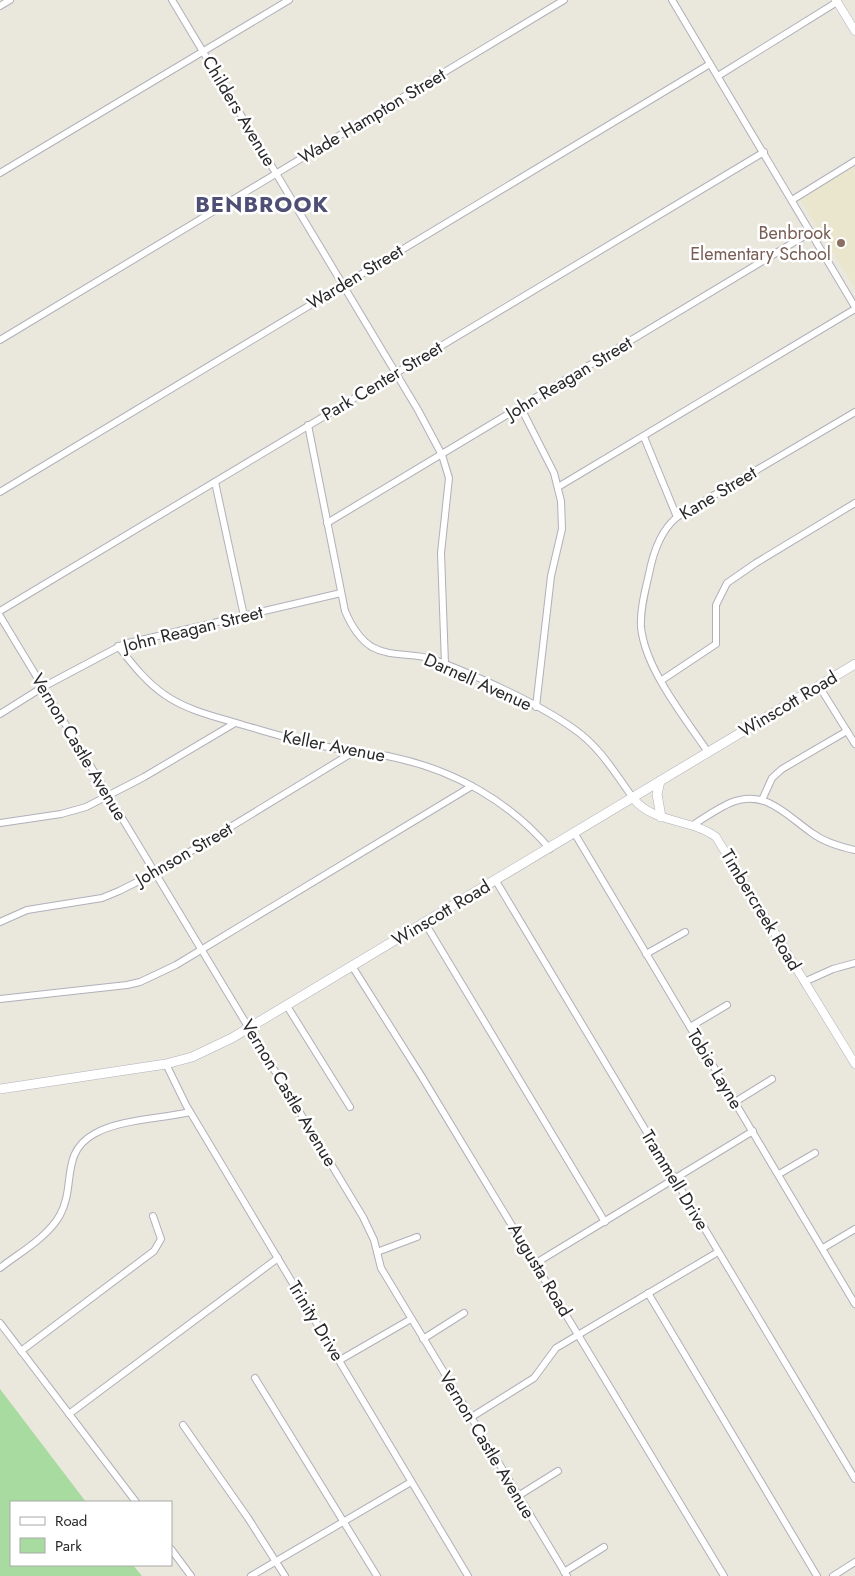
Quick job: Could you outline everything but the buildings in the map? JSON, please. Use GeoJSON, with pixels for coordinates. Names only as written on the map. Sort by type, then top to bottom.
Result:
{"type":"FeatureCollection","features":[{"type":"Feature","properties":{"kind":"main road","name":"Winscott Road"},"geometry":{"type":"LineString","coordinates":[[0,1089],[166,1064],[192,1057],[249,1029],[855,664]]}},
{"type":"Feature","properties":{"kind":"main road"},"geometry":{"type":"LineString","coordinates":[[660,781],[657,794],[662,817]]}},
{"type":"Feature","properties":{"kind":"street"},"geometry":{"type":"LineString","coordinates":[[0,6],[10,0]]}},
{"type":"Feature","properties":{"kind":"street","name":"Childers Avenue"},"geometry":{"type":"LineString","coordinates":[[172,0],[343,284],[442,455],[448,470],[450,488],[441,553],[444,664]]}},
{"type":"Feature","properties":{"kind":"street"},"geometry":{"type":"LineString","coordinates":[[0,173],[289,0]]}},
{"type":"Feature","properties":{"kind":"street","name":"Wade Hampton Street"},"geometry":{"type":"LineString","coordinates":[[0,340],[564,0]]}},
{"type":"Feature","properties":{"kind":"street"},"geometry":{"type":"LineString","coordinates":[[558,487],[644,437],[855,308],[672,0]]}},
{"type":"Feature","properties":{"kind":"street"},"geometry":{"type":"LineString","coordinates":[[718,76],[836,1],[855,31]]}},
{"type":"Feature","properties":{"kind":"street","name":"Warden Street"},"geometry":{"type":"LineString","coordinates":[[0,492],[710,64]]}},
{"type":"Feature","properties":{"kind":"street","name":"Park Center Street"},"geometry":{"type":"LineString","coordinates":[[0,611],[395,372],[564,275],[764,152]]}},
{"type":"Feature","properties":{"kind":"street"},"geometry":{"type":"LineString","coordinates":[[792,200],[855,161]]}},
{"type":"Feature","properties":{"kind":"street","name":"John Reagan Street"},"geometry":{"type":"LineString","coordinates":[[327,523],[811,232]]}},
{"type":"Feature","properties":{"kind":"street"},"geometry":{"type":"LineString","coordinates":[[521,408],[548,457],[558,487],[562,529],[551,576],[536,707]]}},
{"type":"Feature","properties":{"kind":"street","name":"Kane Street"},"geometry":{"type":"LineString","coordinates":[[708,752],[662,680],[645,643],[641,618],[650,566],[656,549],[665,529],[677,517],[855,412]]}},
{"type":"Feature","properties":{"kind":"street","name":"Darnell Avenue"},"geometry":{"type":"LineString","coordinates":[[308,425],[341,593],[345,611],[351,625],[371,646],[382,651],[396,654],[412,654],[444,664],[536,707],[574,729],[600,751],[633,798]]}},
{"type":"Feature","properties":{"kind":"street"},"geometry":{"type":"LineString","coordinates":[[644,437],[677,517]]}},
{"type":"Feature","properties":{"kind":"street"},"geometry":{"type":"LineString","coordinates":[[215,482],[244,616]]}},
{"type":"Feature","properties":{"kind":"street"},"geometry":{"type":"LineString","coordinates":[[662,680],[716,644],[716,606],[727,583],[756,563],[855,503]]}},
{"type":"Feature","properties":{"kind":"street","name":"John Reagan Street"},"geometry":{"type":"LineString","coordinates":[[0,714],[43,687],[118,646],[141,638],[341,593]]}},
{"type":"Feature","properties":{"kind":"street","name":"Vernon Castle Avenue"},"geometry":{"type":"LineString","coordinates":[[0,616],[363,1217],[377,1252],[381,1268],[566,1574]]}},
{"type":"Feature","properties":{"kind":"street","name":"Keller Avenue"},"geometry":{"type":"LineString","coordinates":[[118,646],[142,676],[166,696],[190,708],[235,723],[328,748],[391,757],[429,767],[472,786],[518,814],[550,848]]}},
{"type":"Feature","properties":{"kind":"street"},"geometry":{"type":"LineString","coordinates":[[818,686],[855,744]]}},
{"type":"Feature","properties":{"kind":"street"},"geometry":{"type":"LineString","coordinates":[[0,823],[61,814],[86,808],[109,797],[235,723]]}},
{"type":"Feature","properties":{"kind":"street"},"geometry":{"type":"LineString","coordinates":[[762,800],[772,778],[782,769],[846,730]]}},
{"type":"Feature","properties":{"kind":"street","name":"Johnson Street"},"geometry":{"type":"LineString","coordinates":[[0,922],[27,910],[102,898],[155,873],[355,751]]}},
{"type":"Feature","properties":{"kind":"street"},"geometry":{"type":"LineString","coordinates":[[0,999],[127,985],[152,977],[472,786]]}},
{"type":"Feature","properties":{"kind":"street","name":"Timbercreek Road"},"geometry":{"type":"LineString","coordinates":[[633,798],[641,808],[662,817],[706,829],[724,846],[804,982],[852,1051],[855,1064]]}},
{"type":"Feature","properties":{"kind":"street"},"geometry":{"type":"LineString","coordinates":[[693,825],[731,803],[742,800],[762,800],[778,806],[813,834],[855,850]]}},
{"type":"Feature","properties":{"kind":"street","name":"Tobie Layne"},"geometry":{"type":"LineString","coordinates":[[575,834],[855,1304]]}},
{"type":"Feature","properties":{"kind":"street","name":"Trammell Drive"},"geometry":{"type":"LineString","coordinates":[[496,881],[855,1479]]}},
{"type":"Feature","properties":{"kind":"street"},"geometry":{"type":"LineString","coordinates":[[425,923],[605,1222]]}},
{"type":"Feature","properties":{"kind":"street"},"geometry":{"type":"LineString","coordinates":[[646,954],[685,932]]}},
{"type":"Feature","properties":{"kind":"street"},"geometry":{"type":"LineString","coordinates":[[804,982],[855,963]]}},
{"type":"Feature","properties":{"kind":"street","name":"Augusta Road"},"geometry":{"type":"LineString","coordinates":[[352,966],[536,1263],[724,1576]]}},
{"type":"Feature","properties":{"kind":"street"},"geometry":{"type":"LineString","coordinates":[[690,1027],[727,1005]]}},
{"type":"Feature","properties":{"kind":"street"},"geometry":{"type":"LineString","coordinates":[[287,1006],[350,1107]]}},
{"type":"Feature","properties":{"kind":"street","name":"Trinity Drive"},"geometry":{"type":"LineString","coordinates":[[166,1064],[190,1112],[468,1576]]}},
{"type":"Feature","properties":{"kind":"street"},"geometry":{"type":"LineString","coordinates":[[735,1102],[772,1079]]}},
{"type":"Feature","properties":{"kind":"street"},"geometry":{"type":"LineString","coordinates":[[0,1268],[56,1221],[64,1206],[73,1154],[83,1141],[95,1133],[115,1126],[190,1112]]}},
{"type":"Feature","properties":{"kind":"street"},"geometry":{"type":"LineString","coordinates":[[536,1263],[753,1131]]}},
{"type":"Feature","properties":{"kind":"street"},"geometry":{"type":"LineString","coordinates":[[779,1174],[815,1153]]}},
{"type":"Feature","properties":{"kind":"street"},"geometry":{"type":"LineString","coordinates":[[21,1351],[154,1251],[161,1239],[153,1216]]}},
{"type":"Feature","properties":{"kind":"street"},"geometry":{"type":"LineString","coordinates":[[823,1248],[855,1229]]}},
{"type":"Feature","properties":{"kind":"street"},"geometry":{"type":"LineString","coordinates":[[377,1252],[417,1237]]}},
{"type":"Feature","properties":{"kind":"street"},"geometry":{"type":"LineString","coordinates":[[470,1418],[534,1378],[556,1348],[718,1252]]}},
{"type":"Feature","properties":{"kind":"street"},"geometry":{"type":"LineString","coordinates":[[69,1414],[278,1258]]}},
{"type":"Feature","properties":{"kind":"street"},"geometry":{"type":"LineString","coordinates":[[648,1293],[817,1576]]}},
{"type":"Feature","properties":{"kind":"street"},"geometry":{"type":"LineString","coordinates":[[423,1339],[464,1313]]}},
{"type":"Feature","properties":{"kind":"street"},"geometry":{"type":"LineString","coordinates":[[340,1360],[411,1318]]}},
{"type":"Feature","properties":{"kind":"street"},"geometry":{"type":"LineString","coordinates":[[0,1323],[135,1501]]}},
{"type":"Feature","properties":{"kind":"street"},"geometry":{"type":"LineString","coordinates":[[255,1378],[377,1576]]}},
{"type":"Feature","properties":{"kind":"street"},"geometry":{"type":"LineString","coordinates":[[183,1425],[285,1576]]}},
{"type":"Feature","properties":{"kind":"street"},"geometry":{"type":"LineString","coordinates":[[518,1496],[558,1471]]}},
{"type":"Feature","properties":{"kind":"street"},"geometry":{"type":"LineString","coordinates":[[251,1576],[411,1482]]}},
{"type":"Feature","properties":{"kind":"street"},"geometry":{"type":"LineString","coordinates":[[566,1574],[604,1547]]}},
{"type":"Feature","properties":{"kind":"street"},"geometry":{"type":"LineString","coordinates":[[172,1550],[191,1576]]}},
{"type":"Feature","properties":{"kind":"street"},"geometry":{"type":"LineString","coordinates":[[833,1576],[855,1562]]}},
{"type":"Feature","properties":{"kind":"shaded area","name":"Benbrook Elementary School"},"geometry":{"type":"Polygon","coordinates":[[[855,166],[855,288],[800,199],[855,166]]]}},
{"type":"Feature","properties":{"kind":"green space"},"geometry":{"type":"Polygon","coordinates":[[[0,1389],[85,1501],[10,1501],[10,1566],[134,1566],[142,1576],[0,1576],[0,1389]]]}},
{"type":"Feature","properties":{"kind":"place","name":"Benbrook Elementary School"},"geometry":{"type":"Point","coordinates":[841,243]}},
{"type":"Feature","properties":{"kind":"district","name":"BENBROOK"},"geometry":{"type":"Point","coordinates":[262,204]}}]}
